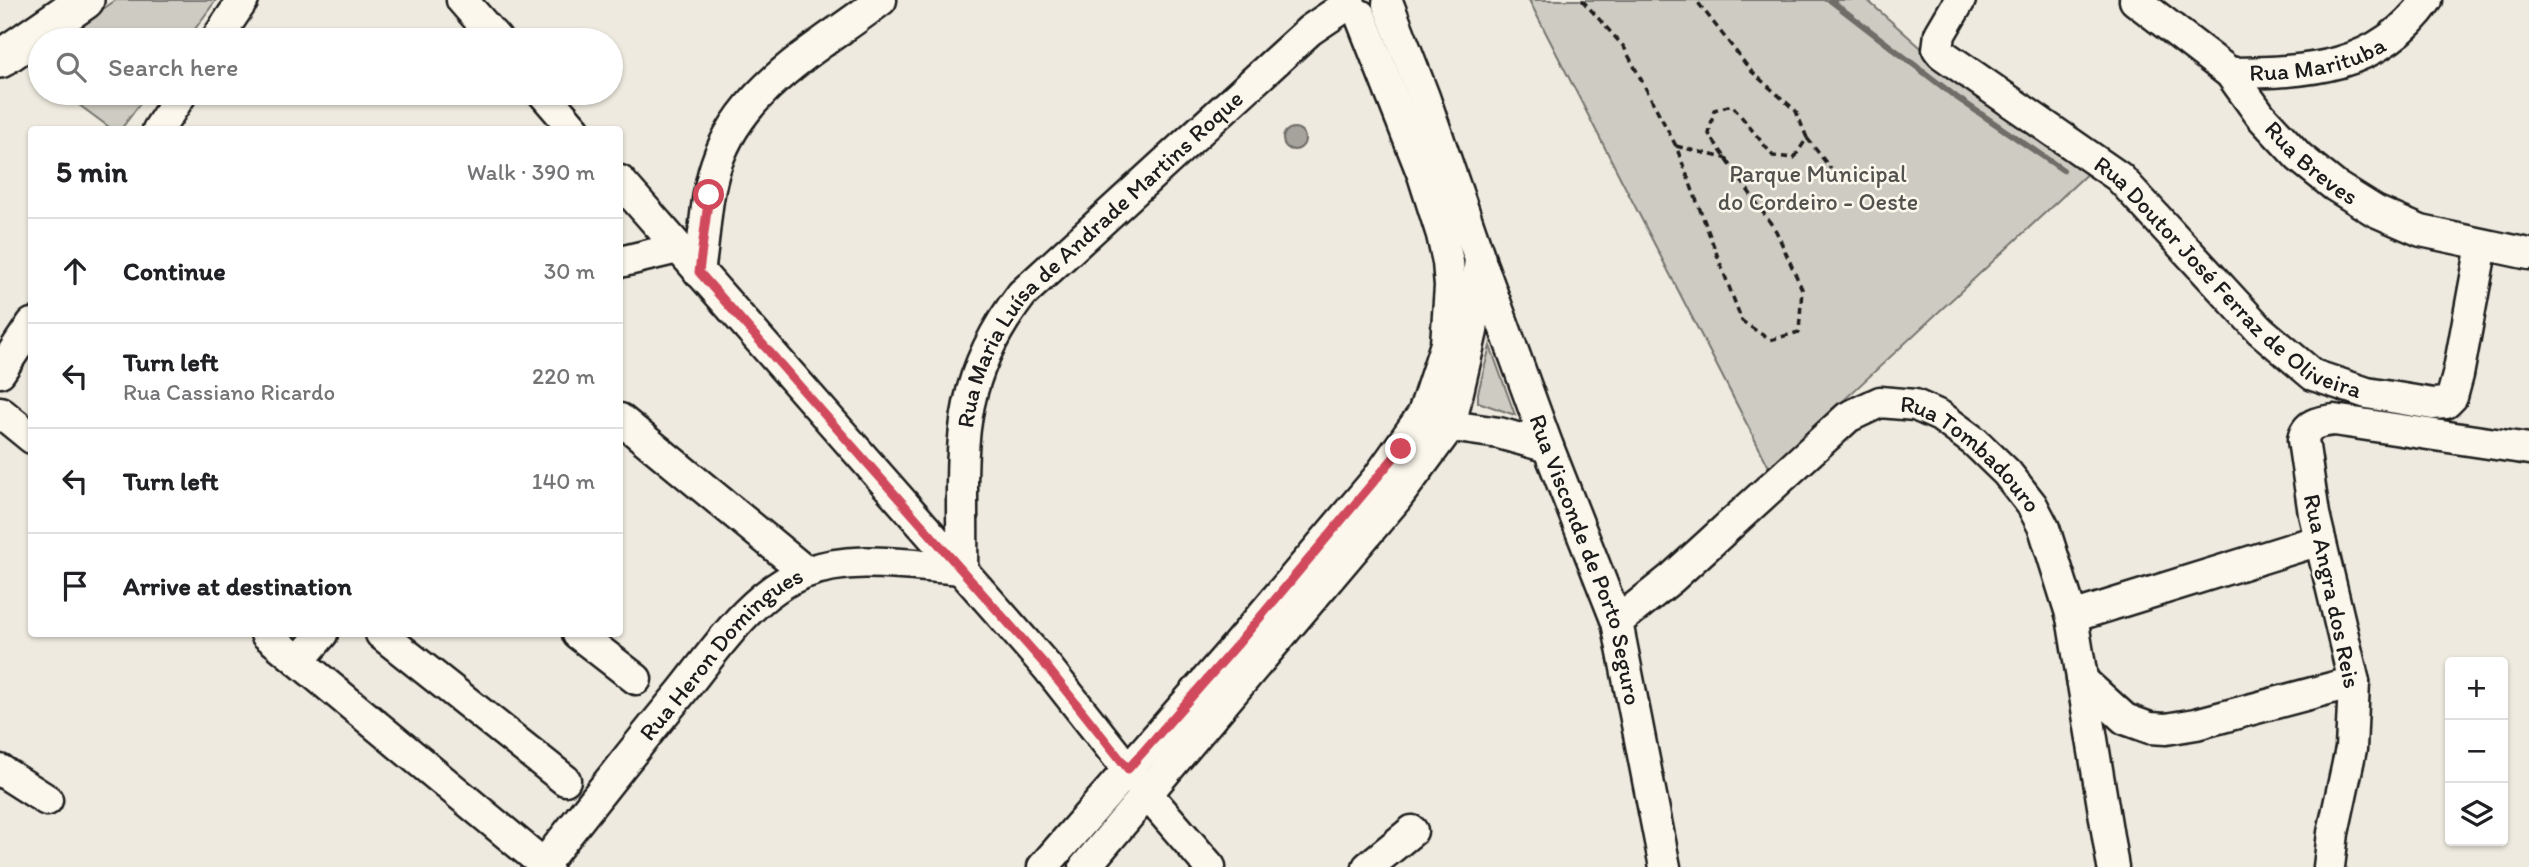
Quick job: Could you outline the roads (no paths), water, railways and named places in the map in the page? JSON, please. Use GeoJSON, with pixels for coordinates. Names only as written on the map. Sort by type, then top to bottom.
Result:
{"type":"FeatureCollection","features":[{"type":"Feature","properties":{"kind":"main road"},"geometry":{"type":"LineString","coordinates":[[45,28],[85,0]]}},
{"type":"Feature","properties":{"kind":"main road"},"geometry":{"type":"LineString","coordinates":[[0,59],[28,40]]}},
{"type":"Feature","properties":{"kind":"street"},"geometry":{"type":"LineString","coordinates":[[224,28],[243,0]]}},
{"type":"Feature","properties":{"kind":"street"},"geometry":{"type":"LineString","coordinates":[[462,0],[486,28]]}},
{"type":"Feature","properties":{"kind":"street"},"geometry":{"type":"LineString","coordinates":[[699,272],[715,166],[743,113],[770,82],[881,0]]}},
{"type":"Feature","properties":{"kind":"street","name":"Rua Doutor José Ferraz de Oliveira"},"geometry":{"type":"LineString","coordinates":[[1960,0],[1940,34],[1938,49],[1942,54],[2119,177],[2260,330],[2313,375],[2367,393],[2433,404],[2446,403],[2452,397],[2458,375],[2482,245]]}},
{"type":"Feature","properties":{"kind":"street","name":"Rua Marituba"},"geometry":{"type":"LineString","coordinates":[[2230,73],[2294,71],[2329,66],[2361,56],[2405,26],[2427,0]]}},
{"type":"Feature","properties":{"kind":"street","name":"Rua Maria Luísa de Andrade Martins Roque"},"geometry":{"type":"LineString","coordinates":[[962,569],[962,455],[967,409],[978,370],[1006,315],[1022,294],[1310,30],[1353,6],[1365,17],[1376,16],[1388,2]]}},
{"type":"Feature","properties":{"kind":"street","name":"Rua Visconde de Porto Seguro"},"geometry":{"type":"LineString","coordinates":[[1388,2],[1548,447],[1616,622],[1665,867]]}},
{"type":"Feature","properties":{"kind":"street","name":"Rua Breves"},"geometry":{"type":"LineString","coordinates":[[2143,2],[2230,73],[2261,116],[2299,157],[2335,186],[2375,211],[2421,231],[2529,254]]}},
{"type":"Feature","properties":{"kind":"street"},"geometry":{"type":"LineString","coordinates":[[1353,6],[1423,175],[1448,262],[1450,286],[1447,345],[1423,414],[1412,457]]}},
{"type":"Feature","properties":{"kind":"street"},"geometry":{"type":"LineString","coordinates":[[162,126],[175,105]]}},
{"type":"Feature","properties":{"kind":"street"},"geometry":{"type":"LineString","coordinates":[[553,105],[572,126]]}},
{"type":"Feature","properties":{"kind":"street"},"geometry":{"type":"LineString","coordinates":[[623,184],[1047,667],[1147,794],[1210,867]]}},
{"type":"Feature","properties":{"kind":"street"},"geometry":{"type":"LineString","coordinates":[[623,261],[678,248]]}},
{"type":"Feature","properties":{"kind":"street"},"geometry":{"type":"LineString","coordinates":[[1085,867],[1147,794],[1412,457],[1450,426],[1472,331],[1480,259]]}},
{"type":"Feature","properties":{"kind":"street"},"geometry":{"type":"LineString","coordinates":[[0,372],[28,330]]}},
{"type":"Feature","properties":{"kind":"street","name":"Rua Tombadouro"},"geometry":{"type":"LineString","coordinates":[[1616,622],[1672,578],[1830,432],[1861,409],[1880,402],[1915,405],[1940,416],[1975,442],[2007,473],[2032,505],[2044,528],[2071,617],[2113,867]]}},
{"type":"Feature","properties":{"kind":"street"},"geometry":{"type":"LineString","coordinates":[[0,412],[28,435]]}},
{"type":"Feature","properties":{"kind":"street","name":"Rua Angra dos Reis"},"geometry":{"type":"LineString","coordinates":[[2329,867],[2333,833],[2351,748],[2354,682],[2320,540],[2303,440],[2305,430],[2313,424],[2334,420],[2529,449]]}},
{"type":"Feature","properties":{"kind":"street"},"geometry":{"type":"LineString","coordinates":[[623,421],[806,572]]}},
{"type":"Feature","properties":{"kind":"street"},"geometry":{"type":"LineString","coordinates":[[1450,426],[1499,433],[1548,447]]}},
{"type":"Feature","properties":{"kind":"street"},"geometry":{"type":"LineString","coordinates":[[1043,867],[1237,645],[1386,489]]}},
{"type":"Feature","properties":{"kind":"street"},"geometry":{"type":"LineString","coordinates":[[2071,617],[2320,540]]}},
{"type":"Feature","properties":{"kind":"street","name":"Rua Heron Domingues"},"geometry":{"type":"LineString","coordinates":[[541,864],[738,623],[773,588],[806,572],[827,567],[868,563],[962,569]]}},
{"type":"Feature","properties":{"kind":"street"},"geometry":{"type":"LineString","coordinates":[[270,637],[541,864]]}},
{"type":"Feature","properties":{"kind":"street"},"geometry":{"type":"LineString","coordinates":[[299,662],[320,637]]}},
{"type":"Feature","properties":{"kind":"street"},"geometry":{"type":"LineString","coordinates":[[385,637],[565,780]]}},
{"type":"Feature","properties":{"kind":"street"},"geometry":{"type":"LineString","coordinates":[[582,637],[636,679]]}},
{"type":"Feature","properties":{"kind":"street"},"geometry":{"type":"LineString","coordinates":[[2082,680],[2125,719],[2150,728],[2166,729],[2196,724],[2354,682]]}},
{"type":"Feature","properties":{"kind":"street"},"geometry":{"type":"LineString","coordinates":[[0,770],[47,800]]}},
{"type":"Feature","properties":{"kind":"street"},"geometry":{"type":"LineString","coordinates":[[1368,867],[1412,831]]}},
{"type":"Feature","properties":{"kind":"waterway"},"geometry":{"type":"LineString","coordinates":[[1830,0],[1956,97],[2063,170]]}},
{"type":"Feature","properties":{"kind":"park label","name":"Parque Municipal do Cordeiro - Oeste"},"geometry":{"type":"Point","coordinates":[1818,188]}}]}
